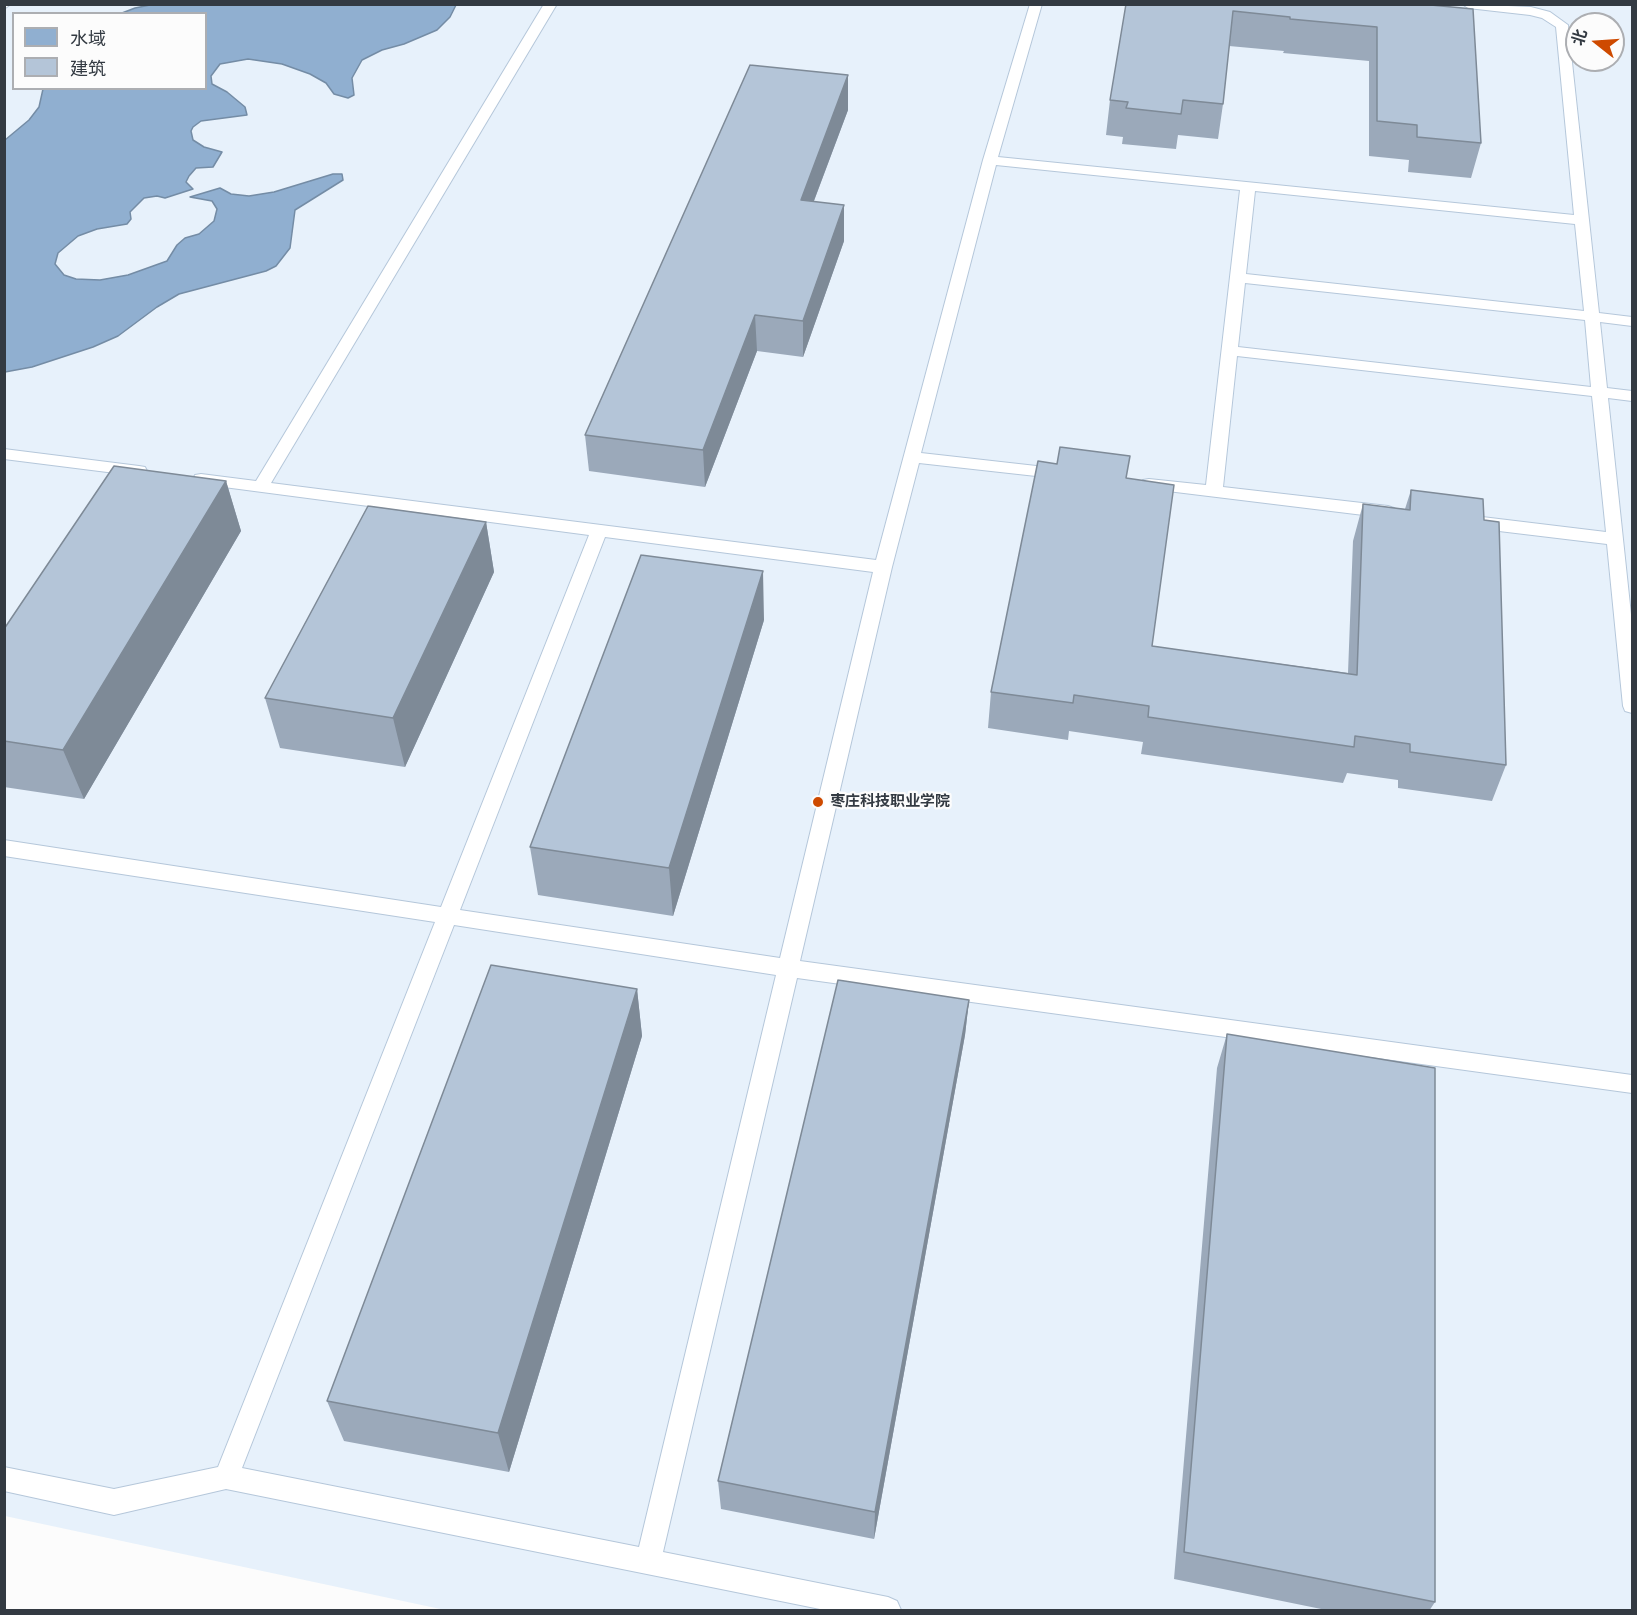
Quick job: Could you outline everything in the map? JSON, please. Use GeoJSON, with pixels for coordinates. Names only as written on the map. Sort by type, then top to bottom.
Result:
{"type":"FeatureCollection","features":[{"type":"Feature","properties":{"kind":"lane"},"geometry":{"type":"LineString","coordinates":[[260,487],[551,4]]}},
{"type":"Feature","properties":{"kind":"lane"},"geometry":{"type":"LineString","coordinates":[[648,1562],[883,567],[914,457],[990,160],[1036,4]]}},
{"type":"Feature","properties":{"kind":"lane"},"geometry":{"type":"LineString","coordinates":[[1468,4],[1531,10],[1562,24],[1632,706]]}},
{"type":"Feature","properties":{"kind":"lane"},"geometry":{"type":"LineString","coordinates":[[990,160],[1582,220]]}},
{"type":"Feature","properties":{"kind":"lane"},"geometry":{"type":"LineString","coordinates":[[1214,491],[1248,186]]}},
{"type":"Feature","properties":{"kind":"lane"},"geometry":{"type":"LineString","coordinates":[[1239,278],[1632,321]]}},
{"type":"Feature","properties":{"kind":"lane"},"geometry":{"type":"LineString","coordinates":[[1231,351],[1632,396]]}},
{"type":"Feature","properties":{"kind":"lane"},"geometry":{"type":"LineString","coordinates":[[4,454],[155,473]]}},
{"type":"Feature","properties":{"kind":"lane"},"geometry":{"type":"LineString","coordinates":[[914,457],[1076,475]]}},
{"type":"Feature","properties":{"kind":"lane"},"geometry":{"type":"LineString","coordinates":[[178,476],[883,567]]}},
{"type":"Feature","properties":{"kind":"lane"},"geometry":{"type":"LineString","coordinates":[[1133,482],[1403,514]]}},
{"type":"Feature","properties":{"kind":"lane"},"geometry":{"type":"LineString","coordinates":[[1462,521],[1615,539]]}},
{"type":"Feature","properties":{"kind":"lane"},"geometry":{"type":"LineString","coordinates":[[226,1477],[599,531]]}},
{"type":"Feature","properties":{"kind":"lane"},"geometry":{"type":"LineString","coordinates":[[4,848],[788,968],[1632,1084]]}},
{"type":"Feature","properties":{"kind":"lane"},"geometry":{"type":"LineString","coordinates":[[4,1479],[114,1502],[226,1477],[888,1611]]}},
{"type":"Feature","properties":{"kind":"shaded area","name":"枣庄科技职业学院"},"geometry":{"type":"Polygon","coordinates":[[[5,5],[1632,5],[1632,1610],[445,1610],[5,1516],[5,5]]]}},
{"type":"Feature","properties":{"kind":"water"},"geometry":{"type":"Polygon","coordinates":[[[155,4],[456,5],[450,17],[437,30],[404,44],[382,50],[362,60],[352,78],[354,95],[348,98],[334,94],[326,83],[310,74],[282,64],[248,59],[220,64],[211,76],[212,84],[227,92],[245,107],[247,115],[201,121],[193,127],[191,131],[193,140],[204,147],[222,152],[213,167],[196,168],[186,182],[193,189],[165,198],[157,196],[144,198],[130,212],[131,219],[127,224],[97,229],[78,236],[58,253],[55,264],[64,275],[76,279],[100,280],[128,275],[167,261],[177,245],[185,238],[199,234],[214,221],[217,209],[212,201],[190,197],[220,188],[231,194],[249,196],[274,192],[333,174],[342,174],[343,180],[295,210],[290,248],[276,266],[266,271],[179,294],[118,336],[93,347],[32,367],[5,372],[5,140],[29,120],[39,107],[43,90],[207,90],[207,12],[125,12],[155,4]]]}},
{"type":"Feature","properties":{"kind":"building"},"geometry":{"type":"Polygon","coordinates":[[[1126,4],[1420,4],[1473,9],[1481,143],[1417,137],[1417,125],[1377,121],[1377,27],[1233,11],[1223,104],[1183,100],[1181,114],[1126,108],[1128,102],[1110,100],[1126,4]]]}},
{"type":"Feature","properties":{"kind":"building"},"geometry":{"type":"Polygon","coordinates":[[[750,65],[848,75],[801,200],[844,205],[803,321],[755,315],[703,450],[585,435],[750,65]]]}},
{"type":"Feature","properties":{"kind":"building"},"geometry":{"type":"Polygon","coordinates":[[[1060,447],[1130,456],[1126,478],[1174,485],[1152,646],[1357,675],[1363,504],[1410,510],[1411,490],[1483,499],[1484,520],[1499,522],[1506,765],[1410,752],[1410,744],[1355,736],[1354,747],[1148,717],[1149,706],[1074,695],[1073,703],[991,692],[1038,461],[1057,464],[1060,447]]]}},
{"type":"Feature","properties":{"kind":"building"},"geometry":{"type":"Polygon","coordinates":[[[114,466],[226,481],[63,750],[4,741],[4,629],[114,466]]]}},
{"type":"Feature","properties":{"kind":"building"},"geometry":{"type":"Polygon","coordinates":[[[368,506],[486,522],[393,718],[265,698],[368,506]]]}},
{"type":"Feature","properties":{"kind":"building"},"geometry":{"type":"Polygon","coordinates":[[[641,555],[763,571],[669,868],[530,847],[641,555]]]}},
{"type":"Feature","properties":{"kind":"building"},"geometry":{"type":"Polygon","coordinates":[[[491,965],[637,989],[498,1433],[327,1401],[491,965]]]}},
{"type":"Feature","properties":{"kind":"building"},"geometry":{"type":"Polygon","coordinates":[[[838,980],[969,1000],[875,1512],[718,1481],[838,980]]]}},
{"type":"Feature","properties":{"kind":"building"},"geometry":{"type":"Polygon","coordinates":[[[1227,1034],[1435,1068],[1435,1602],[1184,1552],[1227,1034]]]}},
{"type":"Feature","properties":{"kind":"place","name":"枣庄科技职业学院"},"geometry":{"type":"Point","coordinates":[818,802]}}]}
